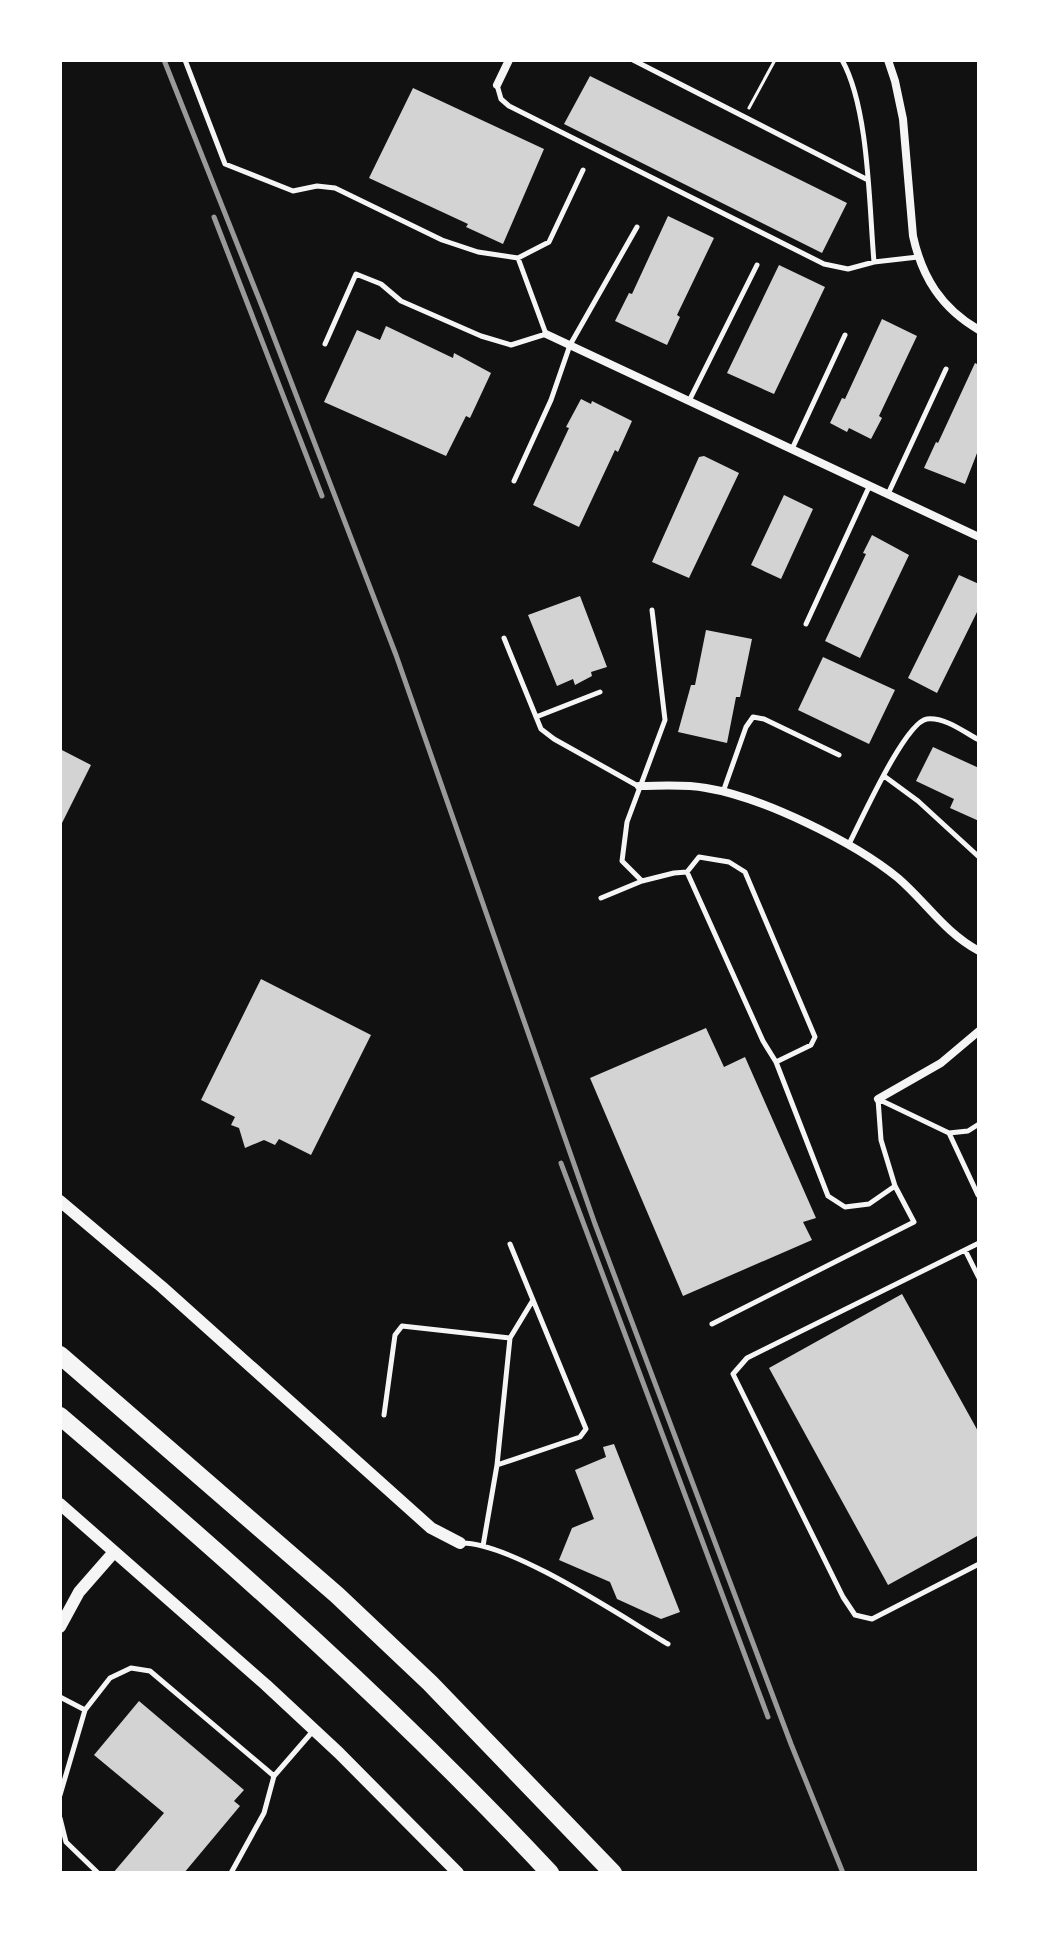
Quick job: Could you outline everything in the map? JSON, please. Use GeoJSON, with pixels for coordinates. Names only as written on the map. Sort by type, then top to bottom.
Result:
{"type":"FeatureCollection","features":[{"type":"Feature","properties":{"kind":"highway"},"geometry":{"type":"LineString","coordinates":[[60,1355],[337,1595],[430,1683],[613,1873]]}},
{"type":"Feature","properties":{"kind":"highway"},"geometry":{"type":"LineString","coordinates":[[60,1416],[361,1681],[550,1873]]}},
{"type":"Feature","properties":{"kind":"street"},"geometry":{"type":"LineString","coordinates":[[497,85],[509,60]]}},
{"type":"Feature","properties":{"kind":"street"},"geometry":{"type":"LineString","coordinates":[[888,60],[900,99],[913,236],[918,257],[943,302],[979,330]]}},
{"type":"Feature","properties":{"kind":"street"},"geometry":{"type":"LineString","coordinates":[[546,334],[979,537]]}},
{"type":"Feature","properties":{"kind":"street"},"geometry":{"type":"LineString","coordinates":[[639,786],[704,787],[723,792],[766,806],[848,845],[882,865],[954,935],[979,951]]}},
{"type":"Feature","properties":{"kind":"street"},"geometry":{"type":"LineString","coordinates":[[878,1099],[941,1063],[979,1031]]}},
{"type":"Feature","properties":{"kind":"street"},"geometry":{"type":"LineString","coordinates":[[60,1201],[162,1287],[431,1528],[460,1543]]}},
{"type":"Feature","properties":{"kind":"street"},"geometry":{"type":"LineString","coordinates":[[60,1504],[314,1730],[458,1873]]}},
{"type":"Feature","properties":{"kind":"street"},"geometry":{"type":"LineString","coordinates":[[60,1627],[79,1592],[114,1552]]}},
{"type":"Feature","properties":{"kind":"lane"},"geometry":{"type":"LineString","coordinates":[[185,60],[225,164],[293,191],[317,186],[335,188],[442,240],[478,252],[518,258],[549,242],[583,170]]}},
{"type":"Feature","properties":{"kind":"lane"},"geometry":{"type":"LineString","coordinates":[[633,60],[866,179]]}},
{"type":"Feature","properties":{"kind":"lane"},"geometry":{"type":"LineString","coordinates":[[842,60],[850,74],[859,108],[874,262]]}},
{"type":"Feature","properties":{"kind":"lane"},"geometry":{"type":"LineString","coordinates":[[497,85],[501,99],[509,106],[824,264],[848,269],[874,262],[918,257]]}},
{"type":"Feature","properties":{"kind":"lane"},"geometry":{"type":"LineString","coordinates":[[514,481],[551,400],[570,345],[637,227]]}},
{"type":"Feature","properties":{"kind":"lane"},"geometry":{"type":"LineString","coordinates":[[325,344],[356,274],[381,284],[401,301],[481,336],[511,345],[546,334],[518,258]]}},
{"type":"Feature","properties":{"kind":"lane"},"geometry":{"type":"LineString","coordinates":[[689,401],[757,265]]}},
{"type":"Feature","properties":{"kind":"lane"},"geometry":{"type":"LineString","coordinates":[[792,449],[845,335]]}},
{"type":"Feature","properties":{"kind":"lane"},"geometry":{"type":"LineString","coordinates":[[888,494],[946,369]]}},
{"type":"Feature","properties":{"kind":"lane"},"geometry":{"type":"LineString","coordinates":[[806,624],[870,486]]}},
{"type":"Feature","properties":{"kind":"lane"},"geometry":{"type":"LineString","coordinates":[[642,881],[622,861],[627,822],[665,720],[652,610]]}},
{"type":"Feature","properties":{"kind":"lane"},"geometry":{"type":"LineString","coordinates":[[504,638],[541,729],[639,786]]}},
{"type":"Feature","properties":{"kind":"lane"},"geometry":{"type":"LineString","coordinates":[[536,717],[600,692]]}},
{"type":"Feature","properties":{"kind":"lane"},"geometry":{"type":"LineString","coordinates":[[723,792],[746,727],[753,717],[764,719],[839,755]]}},
{"type":"Feature","properties":{"kind":"lane"},"geometry":{"type":"LineString","coordinates":[[848,845],[904,739],[918,721],[930,718],[944,721],[979,740]]}},
{"type":"Feature","properties":{"kind":"lane"},"geometry":{"type":"LineString","coordinates":[[884,776],[918,801],[979,857]]}},
{"type":"Feature","properties":{"kind":"lane"},"geometry":{"type":"LineString","coordinates":[[601,898],[642,881],[687,872],[699,857],[729,862],[745,872],[815,1037],[811,1045],[776,1062]]}},
{"type":"Feature","properties":{"kind":"lane"},"geometry":{"type":"LineString","coordinates":[[687,872],[763,1041],[776,1062],[828,1196],[845,1207],[869,1204],[895,1186]]}},
{"type":"Feature","properties":{"kind":"lane"},"geometry":{"type":"LineString","coordinates":[[712,1324],[914,1222],[895,1186],[881,1140],[878,1099],[949,1133],[968,1131],[979,1124]]}},
{"type":"Feature","properties":{"kind":"lane"},"geometry":{"type":"LineString","coordinates":[[949,1133],[978,1195]]}},
{"type":"Feature","properties":{"kind":"lane"},"geometry":{"type":"LineString","coordinates":[[979,1243],[747,1358],[733,1374],[843,1597],[855,1615],[872,1619],[979,1564]]}},
{"type":"Feature","properties":{"kind":"lane"},"geometry":{"type":"LineString","coordinates":[[497,1465],[580,1437],[586,1429],[510,1244]]}},
{"type":"Feature","properties":{"kind":"lane"},"geometry":{"type":"LineString","coordinates":[[965,1250],[979,1278]]}},
{"type":"Feature","properties":{"kind":"lane"},"geometry":{"type":"LineString","coordinates":[[483,1546],[497,1465],[510,1338],[533,1299]]}},
{"type":"Feature","properties":{"kind":"lane"},"geometry":{"type":"LineString","coordinates":[[384,1415],[395,1335],[402,1326],[510,1338]]}},
{"type":"Feature","properties":{"kind":"lane"},"geometry":{"type":"LineString","coordinates":[[460,1543],[483,1546],[532,1566],[668,1644]]}},
{"type":"Feature","properties":{"kind":"lane"},"geometry":{"type":"LineString","coordinates":[[60,1795],[85,1710],[110,1678],[131,1668],[150,1671],[274,1776]]}},
{"type":"Feature","properties":{"kind":"lane"},"geometry":{"type":"LineString","coordinates":[[60,1697],[85,1710]]}},
{"type":"Feature","properties":{"kind":"lane"},"geometry":{"type":"LineString","coordinates":[[231,1873],[264,1813],[274,1776],[314,1730]]}},
{"type":"Feature","properties":{"kind":"lane"},"geometry":{"type":"LineString","coordinates":[[60,1818],[66,1842],[98,1873]]}},
{"type":"Feature","properties":{"kind":"path"},"geometry":{"type":"LineString","coordinates":[[743,116],[754,102],[775,60]]}},
{"type":"Feature","properties":{"kind":"building"},"geometry":{"type":"Polygon","coordinates":[[[590,76],[847,203],[822,253],[564,124],[590,76]]]}},
{"type":"Feature","properties":{"kind":"building"},"geometry":{"type":"Polygon","coordinates":[[[413,88],[544,149],[503,244],[466,227],[468,224],[369,178],[413,88]]]}},
{"type":"Feature","properties":{"kind":"building"},"geometry":{"type":"Polygon","coordinates":[[[668,216],[714,238],[677,315],[680,317],[667,345],[615,321],[629,293],[632,294],[668,216]]]}},
{"type":"Feature","properties":{"kind":"building"},"geometry":{"type":"Polygon","coordinates":[[[779,265],[825,287],[774,394],[727,373],[779,265]]]}},
{"type":"Feature","properties":{"kind":"building"},"geometry":{"type":"Polygon","coordinates":[[[882,319],[917,336],[871,439],[830,423],[842,398],[845,399],[882,319]]]}},
{"type":"Feature","properties":{"kind":"building"},"geometry":{"type":"Polygon","coordinates":[[[386,326],[453,358],[454,353],[491,373],[470,418],[466,416],[446,456],[324,402],[357,330],[380,340],[386,326]]]}},
{"type":"Feature","properties":{"kind":"building"},"geometry":{"type":"Polygon","coordinates":[[[975,363],[979,365],[979,448],[965,484],[924,468],[975,363]]]}},
{"type":"Feature","properties":{"kind":"building"},"geometry":{"type":"Polygon","coordinates":[[[581,399],[591,404],[592,401],[632,421],[579,527],[533,505],[581,399]]]}},
{"type":"Feature","properties":{"kind":"building"},"geometry":{"type":"Polygon","coordinates":[[[704,456],[739,473],[689,578],[652,562],[699,457],[704,456]]]}},
{"type":"Feature","properties":{"kind":"building"},"geometry":{"type":"Polygon","coordinates":[[[784,495],[813,509],[781,579],[751,565],[784,495]]]}},
{"type":"Feature","properties":{"kind":"building"},"geometry":{"type":"Polygon","coordinates":[[[872,535],[909,555],[860,658],[825,641],[872,535]]]}},
{"type":"Feature","properties":{"kind":"building"},"geometry":{"type":"Polygon","coordinates":[[[959,575],[979,584],[979,608],[937,693],[908,678],[959,575]]]}},
{"type":"Feature","properties":{"kind":"building"},"geometry":{"type":"Polygon","coordinates":[[[580,596],[607,667],[591,672],[592,676],[575,685],[573,679],[557,686],[528,615],[580,596]]]}},
{"type":"Feature","properties":{"kind":"building"},"geometry":{"type":"Polygon","coordinates":[[[706,630],[752,639],[727,743],[678,732],[691,685],[695,685],[706,630]]]}},
{"type":"Feature","properties":{"kind":"building"},"geometry":{"type":"Polygon","coordinates":[[[823,657],[895,690],[869,744],[798,710],[823,657]]]}},
{"type":"Feature","properties":{"kind":"building"},"geometry":{"type":"Polygon","coordinates":[[[933,747],[979,768],[979,821],[950,808],[954,799],[916,781],[933,747]]]}},
{"type":"Feature","properties":{"kind":"building"},"geometry":{"type":"Polygon","coordinates":[[[60,749],[91,765],[60,827],[60,749]]]}},
{"type":"Feature","properties":{"kind":"building"},"geometry":{"type":"Polygon","coordinates":[[[261,979],[371,1035],[311,1155],[279,1139],[275,1145],[264,1140],[245,1148],[239,1128],[231,1125],[235,1117],[201,1100],[261,979]]]}},
{"type":"Feature","properties":{"kind":"building"},"geometry":{"type":"Polygon","coordinates":[[[706,1028],[724,1067],[745,1057],[816,1218],[803,1222],[812,1240],[683,1296],[590,1078],[706,1028]]]}},
{"type":"Feature","properties":{"kind":"building"},"geometry":{"type":"Polygon","coordinates":[[[902,1294],[979,1433],[979,1535],[888,1585],[769,1368],[902,1294]]]}},
{"type":"Feature","properties":{"kind":"building"},"geometry":{"type":"Polygon","coordinates":[[[614,1444],[680,1612],[661,1619],[617,1599],[610,1582],[559,1560],[572,1528],[594,1519],[575,1470],[606,1457],[603,1447],[614,1444]]]}},
{"type":"Feature","properties":{"kind":"building"},"geometry":{"type":"Polygon","coordinates":[[[139,1701],[244,1790],[234,1801],[240,1806],[184,1873],[113,1873],[164,1813],[94,1755],[139,1701]]]}},
{"type":"Feature","properties":{"kind":"railway"},"geometry":{"type":"LineString","coordinates":[[164,60],[396,655],[595,1224],[791,1744],[843,1873]]}},
{"type":"Feature","properties":{"kind":"railway"},"geometry":{"type":"LineString","coordinates":[[214,217],[322,496]]}},
{"type":"Feature","properties":{"kind":"railway"},"geometry":{"type":"LineString","coordinates":[[561,1163],[768,1717]]}}]}
